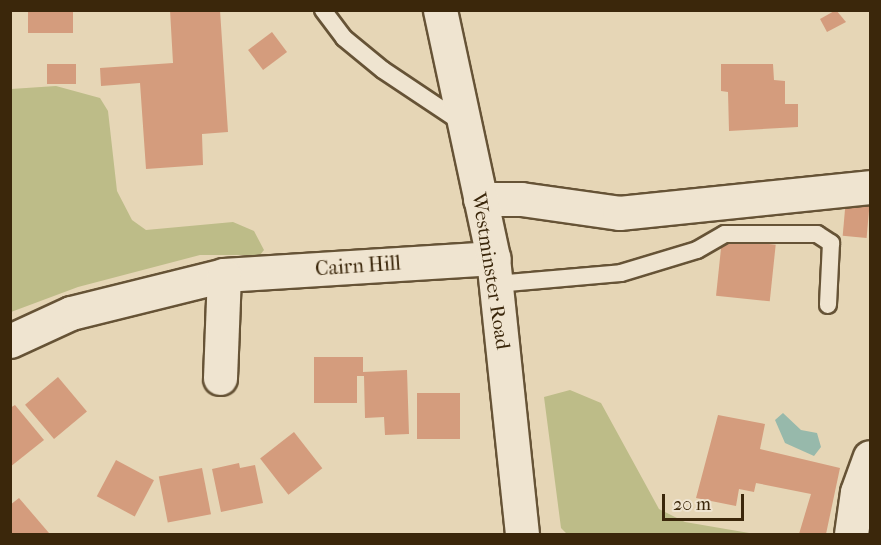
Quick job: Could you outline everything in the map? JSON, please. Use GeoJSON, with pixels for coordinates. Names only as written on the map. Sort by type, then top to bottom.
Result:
{"type":"FeatureCollection","features":[{"type":"Feature","properties":{"kind":"street","name":"Westminster Road"},"geometry":{"type":"LineString","coordinates":[[440,10],[494,271],[522,534]]}},
{"type":"Feature","properties":{"kind":"street"},"geometry":{"type":"LineString","coordinates":[[480,199],[521,199],[619,213],[870,187]]}},
{"type":"Feature","properties":{"kind":"street","name":"Cairn Hill"},"geometry":{"type":"LineString","coordinates":[[10,341],[71,313],[224,275],[494,271]]}},
{"type":"Feature","properties":{"kind":"street"},"geometry":{"type":"LineString","coordinates":[[220,378],[224,275]]}},
{"type":"Feature","properties":{"kind":"street"},"geometry":{"type":"LineString","coordinates":[[851,534],[857,492],[870,457]]}},
{"type":"Feature","properties":{"kind":"lane"},"geometry":{"type":"LineString","coordinates":[[323,10],[344,38],[383,70],[464,124]]}},
{"type":"Feature","properties":{"kind":"lane"},"geometry":{"type":"LineString","coordinates":[[494,271],[621,273],[697,250],[725,234],[817,234],[831,243],[828,305]]}},
{"type":"Feature","properties":{"kind":"shaded area"},"geometry":{"type":"Polygon","coordinates":[[[56,86],[100,98],[108,111],[117,191],[132,220],[146,230],[233,222],[254,231],[264,250],[260,255],[200,255],[78,287],[11,312],[11,89],[56,86]]]}},
{"type":"Feature","properties":{"kind":"shaded area"},"geometry":{"type":"Polygon","coordinates":[[[570,390],[601,403],[659,509],[685,522],[755,534],[567,534],[561,528],[544,397],[570,390]]]}},
{"type":"Feature","properties":{"kind":"shaded area"},"geometry":{"type":"Polygon","coordinates":[[[783,413],[801,430],[817,433],[821,447],[814,456],[785,443],[775,420],[783,413]]]}},
{"type":"Feature","properties":{"kind":"building"},"geometry":{"type":"Polygon","coordinates":[[[28,10],[73,10],[73,33],[28,33],[28,10]]]}},
{"type":"Feature","properties":{"kind":"building"},"geometry":{"type":"Polygon","coordinates":[[[170,10],[220,10],[228,132],[202,134],[203,165],[146,169],[140,83],[101,86],[100,68],[173,63],[170,10]]]}},
{"type":"Feature","properties":{"kind":"building"},"geometry":{"type":"Polygon","coordinates":[[[836,10],[846,22],[827,32],[820,19],[836,10]]]}},
{"type":"Feature","properties":{"kind":"building"},"geometry":{"type":"Polygon","coordinates":[[[272,32],[287,52],[263,70],[248,50],[272,32]]]}},
{"type":"Feature","properties":{"kind":"building"},"geometry":{"type":"Polygon","coordinates":[[[47,64],[76,64],[76,84],[47,84],[47,64]]]}},
{"type":"Feature","properties":{"kind":"building"},"geometry":{"type":"Polygon","coordinates":[[[721,64],[773,64],[774,80],[785,81],[785,104],[798,104],[798,127],[729,131],[728,92],[721,91],[721,64]]]}},
{"type":"Feature","properties":{"kind":"building"},"geometry":{"type":"Polygon","coordinates":[[[846,198],[870,200],[867,238],[843,236],[846,198]]]}},
{"type":"Feature","properties":{"kind":"building"},"geometry":{"type":"Polygon","coordinates":[[[722,239],[776,245],[770,301],[716,296],[722,239]]]}},
{"type":"Feature","properties":{"kind":"building"},"geometry":{"type":"Polygon","coordinates":[[[314,357],[363,357],[363,372],[407,370],[409,434],[385,435],[384,417],[365,418],[364,376],[357,376],[357,403],[314,403],[314,357]]]}},
{"type":"Feature","properties":{"kind":"building"},"geometry":{"type":"Polygon","coordinates":[[[58,377],[87,411],[54,439],[25,405],[58,377]]]}},
{"type":"Feature","properties":{"kind":"building"},"geometry":{"type":"Polygon","coordinates":[[[417,393],[460,393],[460,439],[417,439],[417,393]]]}},
{"type":"Feature","properties":{"kind":"building"},"geometry":{"type":"Polygon","coordinates":[[[15,405],[44,440],[10,467],[10,408],[15,405]]]}},
{"type":"Feature","properties":{"kind":"building"},"geometry":{"type":"Polygon","coordinates":[[[718,415],[765,424],[760,449],[840,468],[826,534],[799,534],[811,494],[756,483],[754,492],[739,489],[736,506],[696,498],[718,415]]]}},
{"type":"Feature","properties":{"kind":"building"},"geometry":{"type":"Polygon","coordinates":[[[294,432],[322,468],[288,495],[260,458],[294,432]]]}},
{"type":"Feature","properties":{"kind":"building"},"geometry":{"type":"Polygon","coordinates":[[[116,460],[154,480],[135,516],[97,496],[116,460]]]}},
{"type":"Feature","properties":{"kind":"building"},"geometry":{"type":"Polygon","coordinates":[[[239,463],[240,468],[255,465],[263,503],[221,512],[212,469],[239,463]]]}},
{"type":"Feature","properties":{"kind":"building"},"geometry":{"type":"Polygon","coordinates":[[[202,468],[211,514],[168,523],[159,476],[202,468]]]}},
{"type":"Feature","properties":{"kind":"building"},"geometry":{"type":"Polygon","coordinates":[[[19,498],[49,533],[10,534],[10,505],[19,498]]]}}]}
